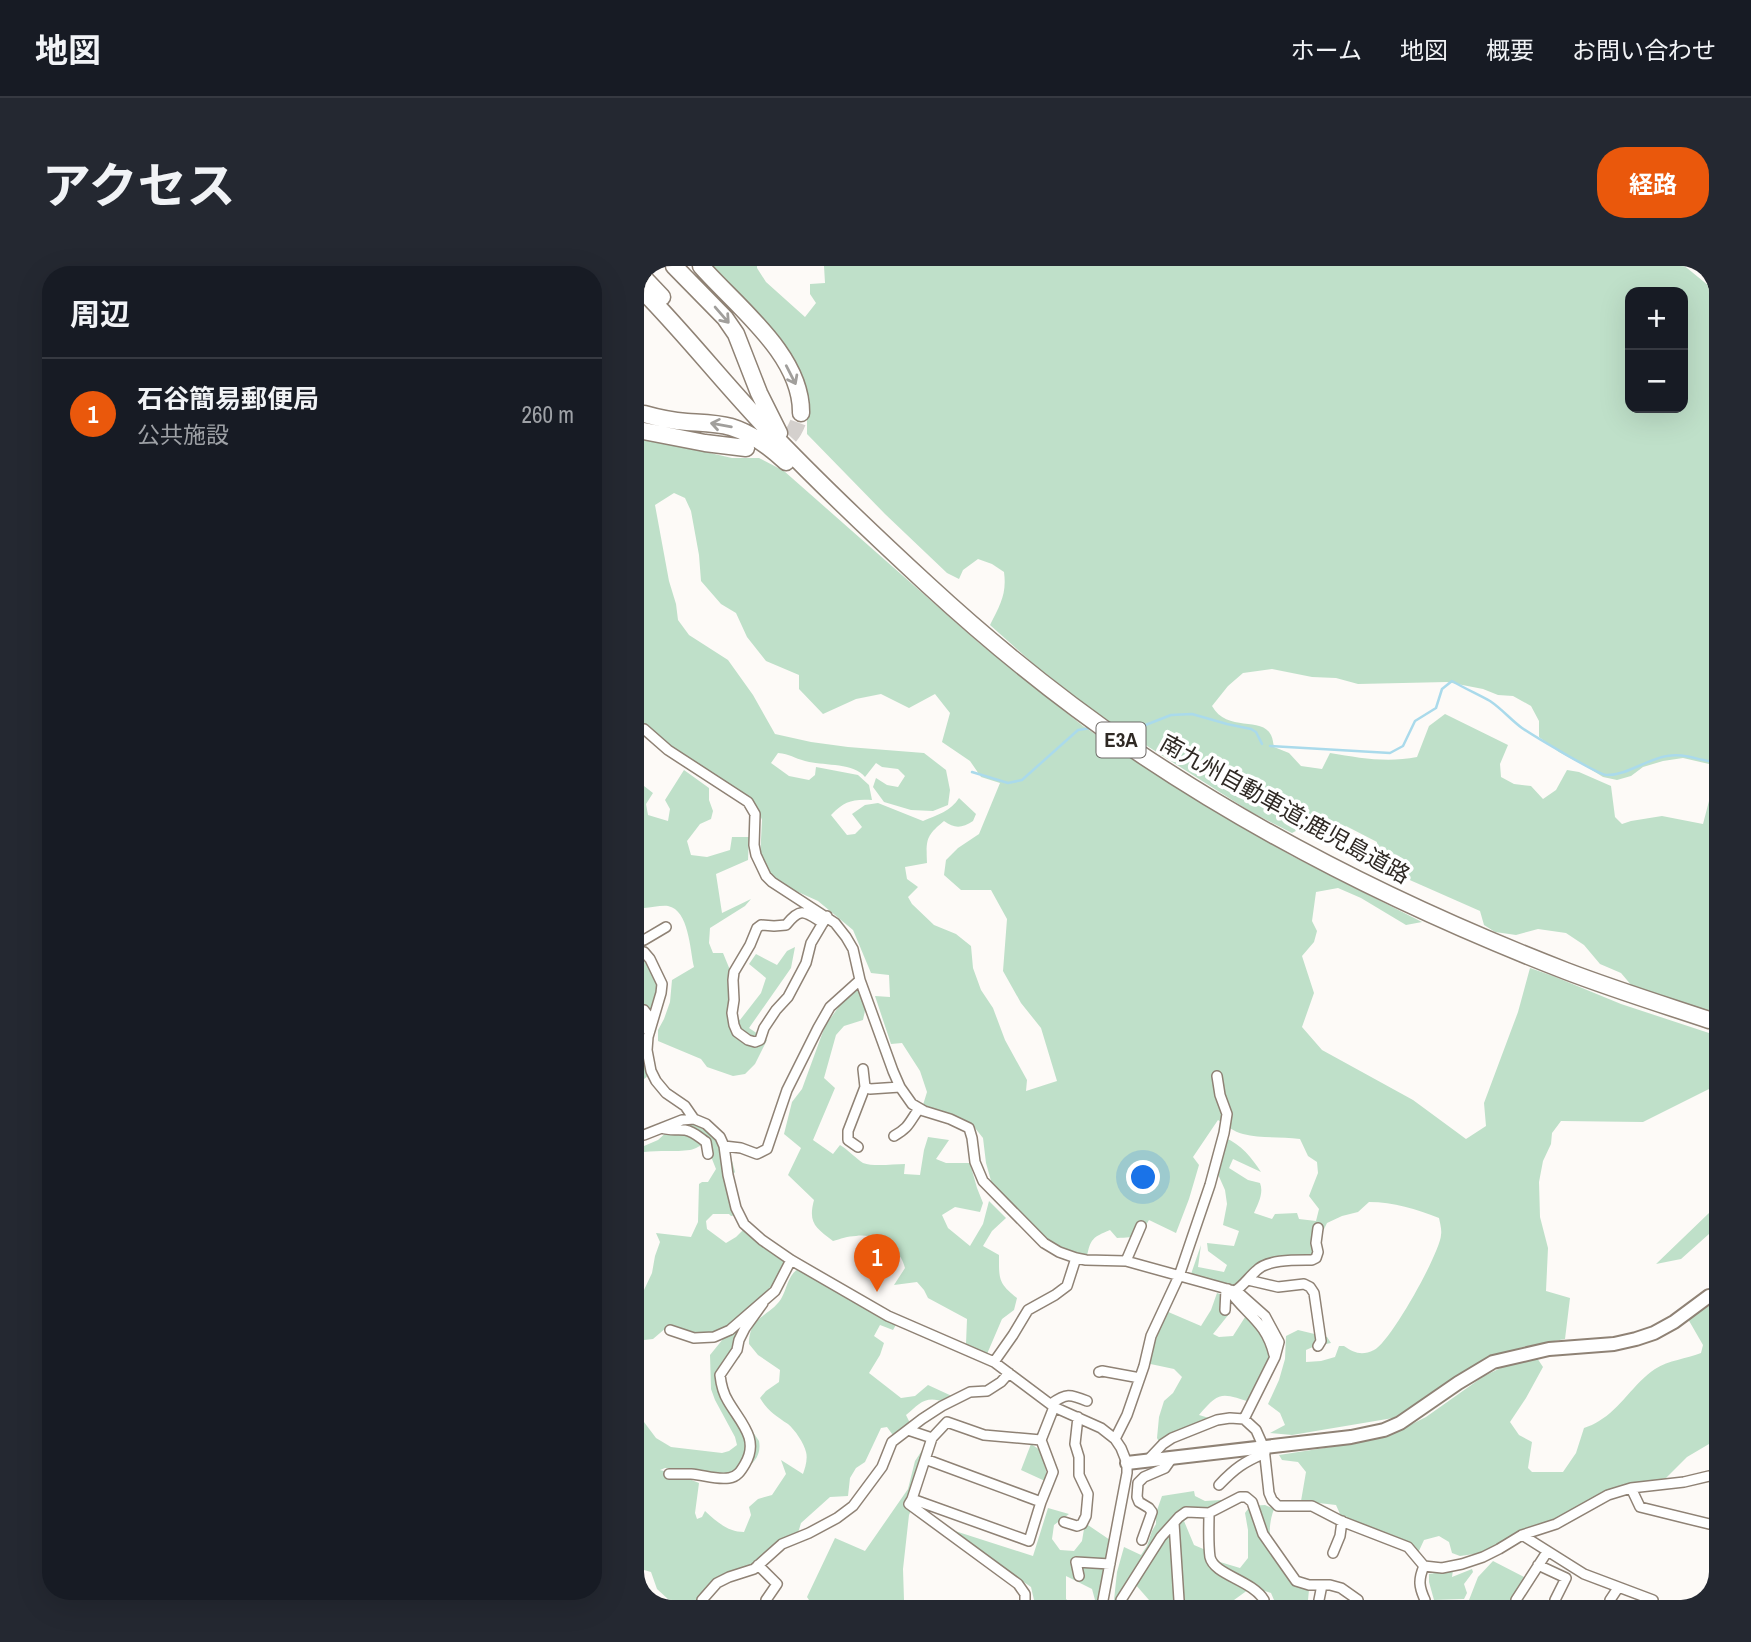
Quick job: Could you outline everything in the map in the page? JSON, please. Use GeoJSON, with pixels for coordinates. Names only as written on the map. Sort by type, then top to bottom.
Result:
{"type":"FeatureCollection","features":[{"type":"Feature","properties":{"kind":"highway"},"geometry":{"type":"LineString","coordinates":[[674,266],[726,318],[736,334],[759,393],[780,436]]}},
{"type":"Feature","properties":{"kind":"highway"},"geometry":{"type":"LineString","coordinates":[[701,266],[764,332],[779,354],[797,386],[801,413]]}},
{"type":"Feature","properties":{"kind":"highway","name":"南九州自動車道;鹿児島道路"},"geometry":{"type":"LineString","coordinates":[[644,278],[726,367],[800,462]]}},
{"type":"Feature","properties":{"kind":"highway","name":"南九州自動車道;鹿児島道路"},"geometry":{"type":"LineString","coordinates":[[644,292],[800,462],[928,585],[1047,685],[1133,748],[1191,786],[1405,903],[1568,972],[1709,1020]]}},
{"type":"Feature","properties":{"kind":"highway"},"geometry":{"type":"LineString","coordinates":[[644,414],[675,421],[729,426],[760,442],[774,451],[928,585]]}},
{"type":"Feature","properties":{"kind":"highway"},"geometry":{"type":"LineString","coordinates":[[644,431],[746,448]]}},
{"type":"Feature","properties":{"kind":"street"},"geometry":{"type":"LineString","coordinates":[[644,729],[668,750],[748,802],[755,814],[756,855],[766,876],[825,920]]}},
{"type":"Feature","properties":{"kind":"street"},"geometry":{"type":"LineString","coordinates":[[825,920],[811,943],[806,963],[788,997],[764,1028],[760,1040],[748,1040],[737,1032],[733,1025],[734,972],[757,928],[761,925],[786,925],[797,912],[803,911],[835,923],[853,948],[860,981],[900,1087],[919,1109],[969,1128],[975,1162],[983,1181],[1044,1242],[1059,1252],[1076,1258],[1126,1261],[1238,1292],[1265,1316],[1279,1342],[1275,1357],[1244,1419]]}},
{"type":"Feature","properties":{"kind":"street"},"geometry":{"type":"LineString","coordinates":[[644,940],[666,927]]}},
{"type":"Feature","properties":{"kind":"street"},"geometry":{"type":"LineString","coordinates":[[644,952],[662,984],[649,1031],[647,1050],[651,1071],[666,1093],[685,1106],[694,1119]]}},
{"type":"Feature","properties":{"kind":"street"},"geometry":{"type":"LineString","coordinates":[[644,962],[650,969],[656,970]]}},
{"type":"Feature","properties":{"kind":"street"},"geometry":{"type":"LineString","coordinates":[[724,1146],[757,1154],[767,1149],[787,1090],[818,1028],[830,1007],[860,981]]}},
{"type":"Feature","properties":{"kind":"street"},"geometry":{"type":"LineString","coordinates":[[644,1010],[647,1014],[645,1028],[649,1031]]}},
{"type":"Feature","properties":{"kind":"street"},"geometry":{"type":"LineString","coordinates":[[858,1147],[848,1140],[848,1132],[865,1087],[863,1069]]}},
{"type":"Feature","properties":{"kind":"street"},"geometry":{"type":"LineString","coordinates":[[1115,1439],[1128,1415],[1150,1336],[1179,1276],[1210,1185],[1227,1114],[1217,1076]]}},
{"type":"Feature","properties":{"kind":"street"},"geometry":{"type":"LineString","coordinates":[[865,1087],[900,1087]]}},
{"type":"Feature","properties":{"kind":"street"},"geometry":{"type":"LineString","coordinates":[[894,1136],[907,1129],[919,1109]]}},
{"type":"Feature","properties":{"kind":"street"},"geometry":{"type":"LineString","coordinates":[[644,1135],[682,1120],[694,1119],[706,1124],[720,1137],[724,1146],[736,1208],[744,1224],[762,1240],[791,1260],[888,1316],[993,1362],[1052,1406],[1101,1428],[1115,1439],[1127,1463],[1127,1473],[1103,1600]]}},
{"type":"Feature","properties":{"kind":"street"},"geometry":{"type":"LineString","coordinates":[[662,1128],[694,1133],[706,1142],[708,1154]]}},
{"type":"Feature","properties":{"kind":"street"},"geometry":{"type":"LineString","coordinates":[[1126,1261],[1141,1226]]}},
{"type":"Feature","properties":{"kind":"street"},"geometry":{"type":"LineString","coordinates":[[1229,1290],[1248,1280],[1256,1270],[1271,1262],[1316,1258],[1318,1228]]}},
{"type":"Feature","properties":{"kind":"street"},"geometry":{"type":"LineString","coordinates":[[993,1362],[1028,1310],[1055,1296],[1067,1286],[1076,1258]]}},
{"type":"Feature","properties":{"kind":"street"},"geometry":{"type":"LineString","coordinates":[[670,1474],[732,1478],[737,1476],[745,1465],[750,1453],[750,1439],[745,1425],[727,1400],[720,1375],[737,1350],[745,1328],[775,1291],[791,1260]]}},
{"type":"Feature","properties":{"kind":"street"},"geometry":{"type":"LineString","coordinates":[[1248,1280],[1278,1287],[1304,1284],[1310,1287],[1314,1293],[1321,1343],[1318,1346]]}},
{"type":"Feature","properties":{"kind":"street"},"geometry":{"type":"LineString","coordinates":[[1225,1310],[1229,1290]]}},
{"type":"Feature","properties":{"kind":"street"},"geometry":{"type":"LineString","coordinates":[[1127,1463],[1264,1451],[1384,1430],[1400,1423],[1493,1362],[1549,1349],[1614,1344],[1636,1339],[1674,1322],[1709,1296]]}},
{"type":"Feature","properties":{"kind":"street"},"geometry":{"type":"LineString","coordinates":[[670,1330],[694,1338],[714,1337],[730,1330],[764,1303]]}},
{"type":"Feature","properties":{"kind":"street"},"geometry":{"type":"LineString","coordinates":[[1099,1373],[1102,1371],[1140,1378]]}},
{"type":"Feature","properties":{"kind":"street"},"geometry":{"type":"LineString","coordinates":[[702,1600],[717,1583],[754,1569],[782,1544],[837,1518],[853,1506],[882,1467],[892,1442],[942,1406],[970,1392],[988,1391],[1009,1373]]}},
{"type":"Feature","properties":{"kind":"street"},"geometry":{"type":"LineString","coordinates":[[912,1499],[1029,1541],[1053,1472],[1041,1440],[1052,1406],[1062,1396],[1072,1395],[1087,1401]]}},
{"type":"Feature","properties":{"kind":"street"},"geometry":{"type":"LineString","coordinates":[[1064,1522],[1077,1526],[1082,1524],[1086,1516],[1088,1494],[1079,1475],[1079,1457],[1075,1444],[1078,1417]]}},
{"type":"Feature","properties":{"kind":"street"},"geometry":{"type":"LineString","coordinates":[[1147,1461],[1172,1438],[1217,1420],[1244,1419],[1256,1430],[1264,1451],[1269,1493],[1278,1506],[1312,1506],[1408,1547],[1424,1566],[1442,1568],[1462,1564],[1499,1549],[1522,1535],[1556,1524],[1608,1495],[1631,1488],[1684,1482],[1709,1476]]}},
{"type":"Feature","properties":{"kind":"street"},"geometry":{"type":"LineString","coordinates":[[1025,1600],[1025,1594],[1018,1584],[909,1504],[932,1438],[947,1422],[984,1435],[1041,1440]]}},
{"type":"Feature","properties":{"kind":"street"},"geometry":{"type":"LineString","coordinates":[[908,1430],[932,1438]]}},
{"type":"Feature","properties":{"kind":"street"},"geometry":{"type":"LineString","coordinates":[[1219,1485],[1244,1461],[1264,1451]]}},
{"type":"Feature","properties":{"kind":"street"},"geometry":{"type":"LineString","coordinates":[[925,1458],[1041,1502]]}},
{"type":"Feature","properties":{"kind":"street"},"geometry":{"type":"LineString","coordinates":[[1142,1540],[1152,1512],[1139,1502],[1138,1483],[1144,1477],[1165,1468],[1172,1458]]}},
{"type":"Feature","properties":{"kind":"street"},"geometry":{"type":"LineString","coordinates":[[1631,1488],[1640,1507],[1709,1524]]}},
{"type":"Feature","properties":{"kind":"street"},"geometry":{"type":"LineString","coordinates":[[1121,1600],[1161,1537],[1179,1517],[1186,1512],[1209,1513],[1240,1497],[1246,1497],[1252,1502],[1263,1535],[1296,1581],[1341,1588],[1358,1600]]}},
{"type":"Feature","properties":{"kind":"street"},"geometry":{"type":"LineString","coordinates":[[1209,1513],[1210,1559],[1222,1572],[1248,1584],[1265,1600]]}},
{"type":"Feature","properties":{"kind":"street"},"geometry":{"type":"LineString","coordinates":[[1333,1553],[1340,1536],[1342,1521]]}},
{"type":"Feature","properties":{"kind":"street"},"geometry":{"type":"LineString","coordinates":[[1174,1523],[1179,1600]]}},
{"type":"Feature","properties":{"kind":"street"},"geometry":{"type":"LineString","coordinates":[[1522,1535],[1584,1574],[1653,1600]]}},
{"type":"Feature","properties":{"kind":"street"},"geometry":{"type":"LineString","coordinates":[[1520,1599],[1548,1552]]}},
{"type":"Feature","properties":{"kind":"street"},"geometry":{"type":"LineString","coordinates":[[1079,1576],[1076,1562],[1110,1564]]}},
{"type":"Feature","properties":{"kind":"street"},"geometry":{"type":"LineString","coordinates":[[758,1565],[778,1584],[766,1600]]}},
{"type":"Feature","properties":{"kind":"street"},"geometry":{"type":"LineString","coordinates":[[1538,1565],[1566,1578],[1555,1600]]}},
{"type":"Feature","properties":{"kind":"street"},"geometry":{"type":"LineString","coordinates":[[1424,1566],[1419,1578],[1419,1588],[1425,1600]]}},
{"type":"Feature","properties":{"kind":"street"},"geometry":{"type":"LineString","coordinates":[[1318,1600],[1322,1585]]}},
{"type":"Feature","properties":{"kind":"street"},"geometry":{"type":"LineString","coordinates":[[1611,1600],[1618,1588]]}},
{"type":"Feature","properties":{"kind":"green space"},"geometry":{"type":"Polygon","coordinates":[[[712,266],[757,266],[766,282],[805,317],[816,303],[810,294],[810,284],[825,283],[824,266],[1684,266],[1709,286],[1709,764],[1683,758],[1643,767],[1631,776],[1617,780],[1603,777],[1559,752],[1539,737],[1539,721],[1531,706],[1513,696],[1498,695],[1483,689],[1447,682],[1358,684],[1336,678],[1312,677],[1272,669],[1243,673],[1212,706],[1226,719],[1266,729],[1272,736],[1274,747],[1289,753],[1301,766],[1322,769],[1330,753],[1384,760],[1417,757],[1429,726],[1445,714],[1508,745],[1500,764],[1501,777],[1514,784],[1531,786],[1543,799],[1556,790],[1567,770],[1579,772],[1611,786],[1615,817],[1622,824],[1662,816],[1703,824],[1709,801],[1709,1015],[1632,986],[1621,973],[1600,964],[1584,945],[1566,933],[1538,929],[1516,935],[1495,932],[1484,925],[1480,911],[1378,866],[1377,842],[1346,826],[1337,838],[1307,825],[1292,833],[1251,812],[1103,718],[1037,667],[990,625],[1004,593],[1004,572],[978,559],[963,570],[959,579],[947,573],[807,434],[807,399],[712,266]]]}},
{"type":"Feature","properties":{"kind":"green space"},"geometry":{"type":"Polygon","coordinates":[[[644,438],[732,458],[759,458],[784,471],[978,642],[1083,726],[1172,785],[1292,856],[1422,922],[1406,925],[1361,898],[1338,888],[1316,892],[1312,921],[1317,931],[1314,942],[1302,956],[1314,993],[1302,1027],[1322,1050],[1413,1100],[1466,1139],[1486,1126],[1484,1103],[1518,1012],[1530,968],[1621,1004],[1709,1033],[1709,1089],[1643,1122],[1561,1121],[1552,1133],[1539,1182],[1540,1217],[1548,1248],[1546,1291],[1570,1298],[1565,1339],[1523,1347],[1492,1357],[1399,1417],[1292,1435],[1270,1433],[1285,1425],[1280,1413],[1268,1404],[1285,1359],[1286,1336],[1298,1330],[1327,1337],[1331,1343],[1306,1350],[1306,1362],[1335,1357],[1339,1346],[1358,1353],[1374,1350],[1391,1332],[1424,1277],[1438,1245],[1441,1233],[1439,1218],[1405,1207],[1369,1202],[1358,1212],[1327,1223],[1319,1239],[1316,1257],[1264,1269],[1232,1289],[1190,1277],[1201,1245],[1198,1267],[1224,1272],[1227,1265],[1208,1251],[1207,1243],[1234,1246],[1239,1231],[1223,1225],[1227,1204],[1225,1190],[1217,1172],[1225,1138],[1246,1152],[1261,1172],[1233,1159],[1229,1168],[1248,1180],[1260,1183],[1261,1195],[1254,1213],[1272,1219],[1275,1214],[1297,1213],[1299,1219],[1316,1221],[1319,1209],[1309,1196],[1318,1173],[1317,1162],[1308,1156],[1300,1139],[1243,1134],[1218,1120],[1193,1157],[1199,1165],[1176,1233],[1149,1220],[1133,1237],[1117,1238],[1110,1230],[1093,1239],[1087,1257],[1078,1256],[1043,1240],[1023,1214],[993,1188],[983,1138],[975,1128],[926,1113],[923,1105],[927,1092],[920,1071],[902,1043],[891,1044],[875,996],[890,997],[889,975],[871,973],[853,930],[818,901],[771,877],[760,859],[762,820],[759,812],[720,785],[678,762],[655,742],[644,728],[644,438]],[[674,493],[655,505],[678,620],[689,635],[728,660],[753,695],[775,734],[848,747],[924,753],[946,770],[950,790],[948,805],[933,811],[911,810],[884,802],[873,787],[876,778],[887,785],[898,787],[905,776],[898,769],[882,767],[876,763],[865,777],[853,769],[812,763],[778,753],[771,763],[789,776],[809,780],[815,775],[816,767],[858,775],[869,785],[872,800],[849,802],[831,815],[847,835],[855,834],[862,827],[852,814],[865,805],[878,803],[923,821],[948,809],[959,798],[976,814],[973,821],[958,827],[944,821],[930,835],[927,843],[927,863],[905,867],[907,879],[918,887],[908,897],[934,925],[956,934],[971,946],[973,968],[981,990],[993,1008],[1005,1040],[1027,1080],[1026,1091],[1057,1081],[1041,1028],[1021,1003],[1003,971],[1007,919],[991,890],[961,890],[944,875],[946,860],[979,834],[1000,783],[981,777],[970,761],[942,742],[950,713],[935,694],[909,708],[881,694],[856,699],[823,714],[799,689],[799,675],[766,661],[747,637],[736,613],[721,604],[701,581],[691,511],[685,498],[674,493]]]}},
{"type":"Feature","properties":{"kind":"green space"},"geometry":{"type":"Polygon","coordinates":[[[684,770],[709,788],[713,811],[711,819],[700,824],[687,841],[691,855],[707,857],[730,850],[732,837],[749,837],[748,860],[716,874],[722,913],[751,899],[745,906],[710,928],[709,943],[713,953],[723,953],[737,987],[734,1017],[740,1020],[761,993],[766,978],[749,964],[756,954],[777,965],[787,951],[795,947],[791,968],[749,1028],[767,1040],[755,1064],[745,1074],[733,1076],[707,1067],[701,1059],[658,1041],[658,1030],[670,1002],[672,980],[694,967],[687,932],[675,909],[668,906],[644,908],[644,786],[653,793],[646,804],[648,815],[668,821],[670,809],[665,800],[684,770]]]}},
{"type":"Feature","properties":{"kind":"green space"},"geometry":{"type":"Polygon","coordinates":[[[644,958],[660,984],[652,1029],[653,1053],[648,1076],[644,1079],[644,958]]]}},
{"type":"Feature","properties":{"kind":"green space"},"geometry":{"type":"Polygon","coordinates":[[[858,989],[866,1006],[863,1020],[844,1026],[836,1035],[824,1078],[835,1088],[813,1140],[833,1154],[840,1145],[863,1163],[905,1164],[904,1174],[920,1175],[928,1137],[949,1140],[936,1159],[946,1163],[970,1163],[983,1203],[980,1212],[955,1207],[942,1215],[948,1228],[970,1246],[983,1224],[989,1201],[1006,1218],[992,1231],[983,1246],[999,1255],[1001,1280],[1017,1298],[1014,1310],[1002,1319],[987,1354],[966,1344],[967,1319],[928,1298],[917,1282],[894,1285],[905,1268],[898,1254],[887,1243],[864,1236],[850,1236],[833,1241],[822,1232],[814,1224],[814,1200],[788,1175],[801,1148],[784,1134],[792,1102],[802,1089],[825,1026],[845,998],[858,989]]]}},
{"type":"Feature","properties":{"kind":"green space"},"geometry":{"type":"Polygon","coordinates":[[[697,1123],[710,1127],[728,1146],[735,1172],[729,1179],[738,1215],[713,1214],[706,1221],[707,1229],[726,1243],[746,1227],[788,1262],[771,1290],[729,1329],[717,1334],[693,1336],[667,1327],[653,1339],[644,1340],[644,1290],[652,1273],[660,1242],[656,1233],[691,1237],[698,1222],[699,1184],[708,1182],[716,1169],[706,1144],[690,1150],[644,1152],[644,1146],[658,1140],[671,1128],[697,1123]]]}},
{"type":"Feature","properties":{"kind":"green space"},"geometry":{"type":"Polygon","coordinates":[[[1709,1213],[1709,1234],[1681,1259],[1656,1264],[1709,1213]]]}},
{"type":"Feature","properties":{"kind":"green space"},"geometry":{"type":"Polygon","coordinates":[[[798,1269],[897,1323],[893,1330],[880,1325],[874,1336],[884,1343],[869,1373],[901,1398],[915,1396],[928,1385],[954,1397],[945,1402],[932,1399],[919,1404],[906,1415],[911,1425],[895,1438],[887,1427],[881,1428],[865,1462],[856,1468],[850,1478],[848,1496],[830,1497],[801,1523],[798,1533],[787,1537],[765,1559],[726,1583],[706,1600],[669,1600],[657,1589],[651,1572],[644,1570],[644,1422],[656,1438],[671,1447],[722,1453],[737,1445],[711,1389],[710,1355],[723,1339],[755,1313],[742,1341],[740,1357],[724,1369],[724,1389],[759,1441],[755,1460],[727,1480],[705,1476],[695,1469],[660,1470],[699,1483],[695,1513],[697,1519],[702,1517],[705,1511],[718,1522],[738,1532],[744,1532],[751,1515],[749,1507],[758,1499],[772,1495],[786,1474],[781,1460],[803,1474],[807,1455],[805,1448],[791,1427],[760,1398],[779,1382],[780,1370],[758,1355],[749,1344],[752,1328],[781,1299],[790,1278],[798,1269]]]}},
{"type":"Feature","properties":{"kind":"green space"},"geometry":{"type":"Polygon","coordinates":[[[1217,1293],[1231,1298],[1229,1314],[1213,1334],[1219,1337],[1233,1336],[1247,1314],[1271,1337],[1275,1366],[1254,1403],[1228,1396],[1218,1397],[1199,1415],[1209,1418],[1196,1431],[1163,1449],[1157,1438],[1159,1417],[1164,1401],[1173,1393],[1182,1377],[1174,1369],[1141,1362],[1144,1347],[1166,1311],[1201,1326],[1217,1293]]]}},
{"type":"Feature","properties":{"kind":"green space"},"geometry":{"type":"Polygon","coordinates":[[[1709,1301],[1709,1444],[1687,1457],[1663,1481],[1612,1488],[1578,1513],[1489,1552],[1460,1556],[1452,1553],[1449,1542],[1439,1536],[1424,1540],[1418,1553],[1344,1523],[1336,1505],[1301,1501],[1306,1472],[1298,1462],[1282,1460],[1279,1455],[1357,1443],[1404,1428],[1426,1417],[1484,1376],[1509,1364],[1537,1358],[1543,1367],[1510,1422],[1519,1435],[1532,1442],[1528,1468],[1532,1472],[1563,1472],[1576,1453],[1584,1428],[1607,1416],[1655,1369],[1701,1353],[1703,1345],[1688,1319],[1709,1301]]]}},
{"type":"Feature","properties":{"kind":"green space"},"geometry":{"type":"Polygon","coordinates":[[[929,1440],[918,1494],[909,1515],[903,1569],[904,1600],[809,1600],[807,1597],[835,1538],[865,1551],[908,1489],[915,1461],[929,1440]]]}},
{"type":"Feature","properties":{"kind":"green space"},"geometry":{"type":"Polygon","coordinates":[[[1031,1444],[1040,1450],[1047,1474],[1045,1481],[1021,1470],[1031,1444]]]}},
{"type":"Feature","properties":{"kind":"green space"},"geometry":{"type":"Polygon","coordinates":[[[1194,1491],[1195,1496],[1205,1501],[1221,1500],[1221,1504],[1194,1514],[1184,1521],[1194,1545],[1208,1551],[1220,1562],[1240,1568],[1248,1558],[1245,1513],[1250,1506],[1265,1505],[1274,1509],[1270,1529],[1274,1555],[1277,1562],[1286,1566],[1309,1590],[1308,1600],[1274,1600],[1271,1593],[1252,1587],[1234,1600],[1149,1600],[1135,1584],[1124,1600],[1114,1600],[1117,1572],[1124,1547],[1141,1555],[1156,1524],[1156,1513],[1162,1496],[1194,1491]]]}},
{"type":"Feature","properties":{"kind":"green space"},"geometry":{"type":"Polygon","coordinates":[[[1048,1508],[1069,1514],[1054,1525],[1052,1539],[1060,1550],[1074,1551],[1082,1541],[1085,1523],[1110,1540],[1098,1600],[1095,1600],[1092,1589],[1066,1576],[1067,1600],[1034,1600],[1031,1587],[978,1551],[955,1531],[1033,1556],[1048,1508]]]}},
{"type":"Feature","properties":{"kind":"green space"},"geometry":{"type":"Polygon","coordinates":[[[1493,1561],[1530,1580],[1516,1600],[1469,1600],[1478,1577],[1493,1561]]]}},
{"type":"Feature","properties":{"kind":"green space"},"geometry":{"type":"Polygon","coordinates":[[[1472,1569],[1473,1572],[1464,1584],[1467,1593],[1464,1599],[1434,1600],[1429,1574],[1453,1570],[1452,1577],[1472,1569]]]}},
{"type":"Feature","properties":{"kind":"waterway"},"geometry":{"type":"LineString","coordinates":[[1270,746],[1390,753],[1403,746],[1415,721],[1436,708],[1442,689],[1452,681],[1490,701],[1538,738],[1606,775],[1621,773],[1652,760],[1673,755],[1709,761]]}},
{"type":"Feature","properties":{"kind":"waterway"},"geometry":{"type":"LineString","coordinates":[[1118,730],[1143,726],[1171,715],[1192,714],[1251,729],[1256,732],[1262,744]]}},
{"type":"Feature","properties":{"kind":"waterway"},"geometry":{"type":"LineString","coordinates":[[972,772],[1008,783],[1022,780],[1078,730],[1091,728]]}},
{"type":"Feature","properties":{"kind":"tunnel"},"geometry":{"type":"LineString","coordinates":[[769,447],[791,436],[801,413]]}},
{"type":"Feature","properties":{"kind":"place","name":"石谷簡易郵便局"},"geometry":{"type":"Point","coordinates":[877,1292]}}]}
